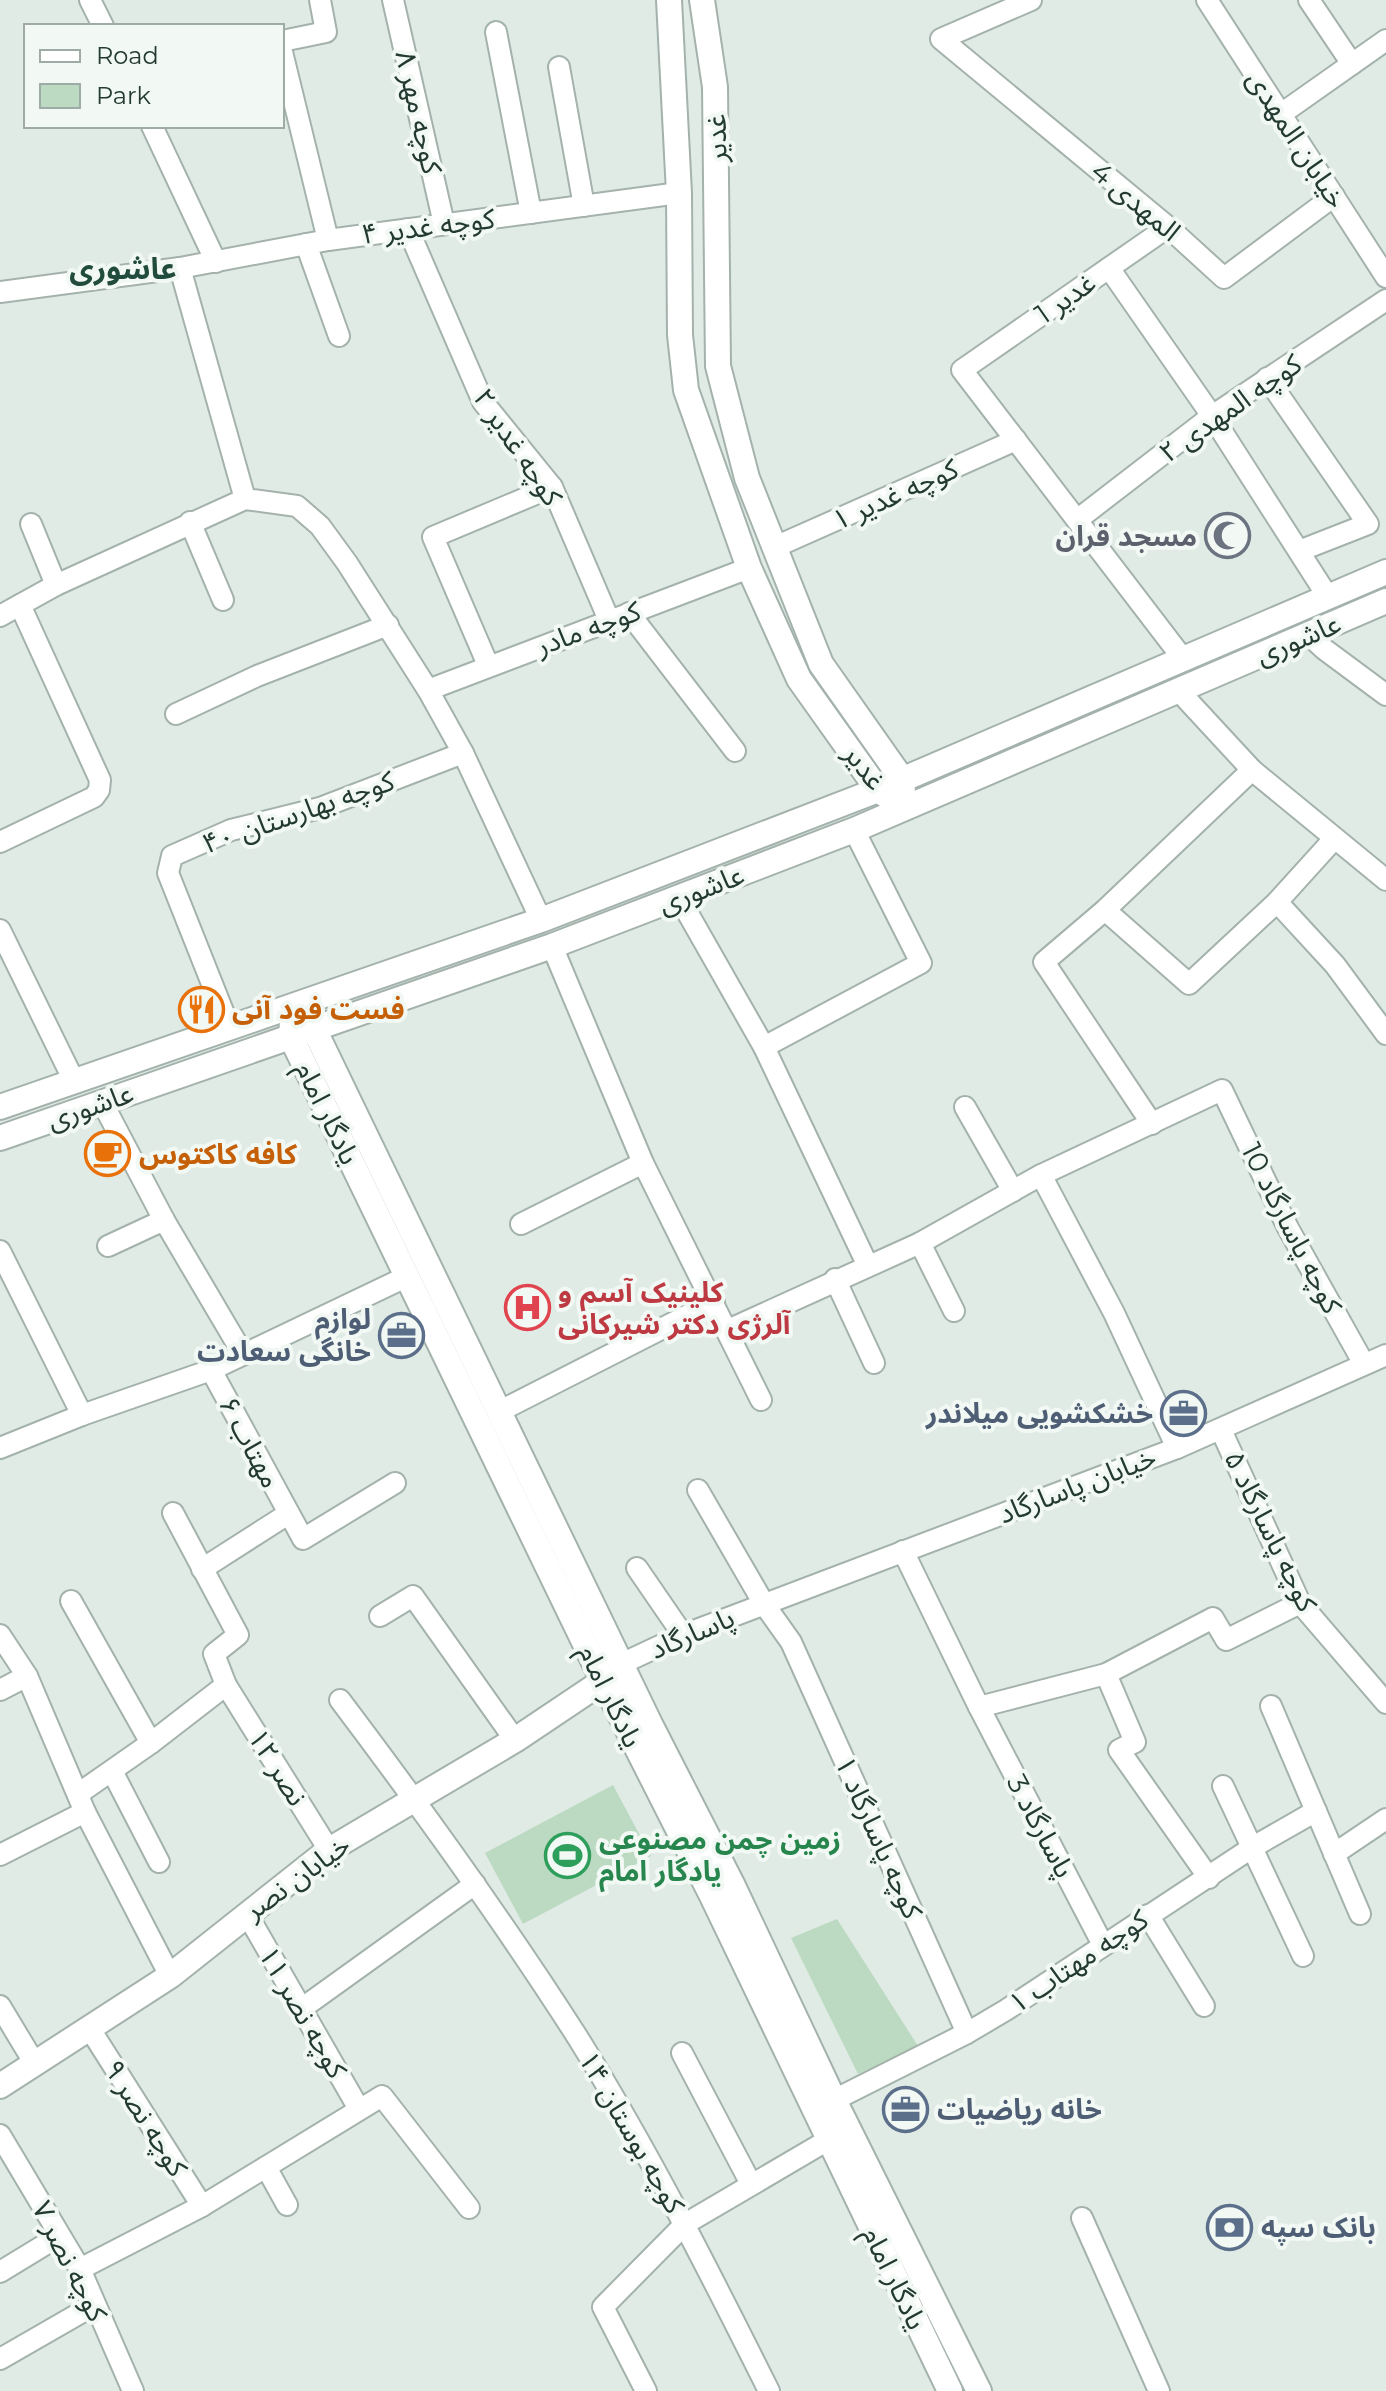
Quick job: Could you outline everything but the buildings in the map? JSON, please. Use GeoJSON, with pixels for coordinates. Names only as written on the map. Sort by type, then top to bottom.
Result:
{"type":"FeatureCollection","features":[{"type":"Feature","properties":{"kind":"street"},"geometry":{"type":"LineString","coordinates":[[90,0],[102,24]]}},
{"type":"Feature","properties":{"kind":"street"},"geometry":{"type":"LineString","coordinates":[[284,41],[326,32],[320,0]]}},
{"type":"Feature","properties":{"kind":"street","name":"کوچه مهر ۸"},"geometry":{"type":"LineString","coordinates":[[393,0],[444,224]]}},
{"type":"Feature","properties":{"kind":"street","name":"غدیر"},"geometry":{"type":"LineString","coordinates":[[669,0],[679,193],[680,335],[686,390],[749,568],[799,679],[878,790],[903,807]]}},
{"type":"Feature","properties":{"kind":"street","name":"غدیر"},"geometry":{"type":"LineString","coordinates":[[702,0],[715,87],[718,366],[747,478],[821,664],[902,779],[903,807]]}},
{"type":"Feature","properties":{"kind":"street","name":"المهدی 4"},"geometry":{"type":"LineString","coordinates":[[1031,0],[941,39],[1168,227],[1224,278],[1334,196]]}},
{"type":"Feature","properties":{"kind":"street","name":"خیابان المهدی"},"geometry":{"type":"LineString","coordinates":[[1207,0],[1386,277]]}},
{"type":"Feature","properties":{"kind":"street"},"geometry":{"type":"LineString","coordinates":[[1309,0],[1352,64]]}},
{"type":"Feature","properties":{"kind":"street"},"geometry":{"type":"LineString","coordinates":[[496,32],[531,213]]}},
{"type":"Feature","properties":{"kind":"street"},"geometry":{"type":"LineString","coordinates":[[1281,114],[1386,40]]}},
{"type":"Feature","properties":{"kind":"street"},"geometry":{"type":"LineString","coordinates":[[284,60],[328,240]]}},
{"type":"Feature","properties":{"kind":"street"},"geometry":{"type":"LineString","coordinates":[[559,67],[584,206]]}},
{"type":"Feature","properties":{"kind":"street"},"geometry":{"type":"LineString","coordinates":[[153,128],[216,262]]}},
{"type":"Feature","properties":{"kind":"street","name":"کوچه غدیر ۴"},"geometry":{"type":"LineString","coordinates":[[0,292],[180,268],[328,240],[679,193]]}},
{"type":"Feature","properties":{"kind":"street","name":"غدیر 1"},"geometry":{"type":"LineString","coordinates":[[1016,440],[962,370],[1168,227]]}},
{"type":"Feature","properties":{"kind":"street","name":"کوچه غدیر ۲"},"geometry":{"type":"LineString","coordinates":[[408,229],[483,402],[552,487],[609,620]]}},
{"type":"Feature","properties":{"kind":"street"},"geometry":{"type":"LineString","coordinates":[[306,244],[339,336]]}},
{"type":"Feature","properties":{"kind":"street"},"geometry":{"type":"LineString","coordinates":[[180,268],[245,499]]}},
{"type":"Feature","properties":{"kind":"street"},"geometry":{"type":"LineString","coordinates":[[1109,268],[1212,416],[1328,597]]}},
{"type":"Feature","properties":{"kind":"street","name":"کوچه المهدی ۲"},"geometry":{"type":"LineString","coordinates":[[1077,520],[1212,416],[1386,300]]}},
{"type":"Feature","properties":{"kind":"street"},"geometry":{"type":"LineString","coordinates":[[1267,378],[1368,524],[1299,551]]}},
{"type":"Feature","properties":{"kind":"street"},"geometry":{"type":"LineString","coordinates":[[1016,440],[1184,660]]}},
{"type":"Feature","properties":{"kind":"street","name":"کوچه غدیر ۱"},"geometry":{"type":"LineString","coordinates":[[775,547],[1016,440]]}},
{"type":"Feature","properties":{"kind":"street"},"geometry":{"type":"LineString","coordinates":[[488,665],[433,537],[552,487]]}},
{"type":"Feature","properties":{"kind":"street"},"geometry":{"type":"LineString","coordinates":[[0,616],[56,585],[245,499],[300,508],[320,526],[428,690],[463,753],[541,920]]}},
{"type":"Feature","properties":{"kind":"street"},"geometry":{"type":"LineString","coordinates":[[190,522],[223,600]]}},
{"type":"Feature","properties":{"kind":"street"},"geometry":{"type":"LineString","coordinates":[[31,524],[56,585]]}},
{"type":"Feature","properties":{"kind":"street","name":"کوچه مادر"},"geometry":{"type":"LineString","coordinates":[[428,690],[749,568]]}},
{"type":"Feature","properties":{"kind":"street","name":"عاشوری"},"geometry":{"type":"LineString","coordinates":[[0,1107],[541,920],[878,790],[1386,572]]}},
{"type":"Feature","properties":{"kind":"street","name":"عاشوری"},"geometry":{"type":"LineString","coordinates":[[0,1138],[552,946],[854,830],[1386,601]]}},
{"type":"Feature","properties":{"kind":"street"},"geometry":{"type":"LineString","coordinates":[[1,838],[94,797],[100,780],[20,605]]}},
{"type":"Feature","properties":{"kind":"street"},"geometry":{"type":"LineString","coordinates":[[629,613],[735,751]]}},
{"type":"Feature","properties":{"kind":"street"},"geometry":{"type":"LineString","coordinates":[[176,714],[257,676],[388,625]]}},
{"type":"Feature","properties":{"kind":"street"},"geometry":{"type":"LineString","coordinates":[[1309,635],[1386,695]]}},
{"type":"Feature","properties":{"kind":"street"},"geometry":{"type":"LineString","coordinates":[[799,679],[809,678],[818,672],[821,664]]}},
{"type":"Feature","properties":{"kind":"street"},"geometry":{"type":"LineString","coordinates":[[1178,690],[1252,770],[1386,880]]}},
{"type":"Feature","properties":{"kind":"street","name":"کوچه بهارستان ۴۰"},"geometry":{"type":"LineString","coordinates":[[230,1029],[168,873],[172,856],[231,830],[320,808],[463,753]]}},
{"type":"Feature","properties":{"kind":"street"},"geometry":{"type":"LineString","coordinates":[[728,1330],[920,1243],[1041,1175],[1152,1124],[1044,962],[1105,910],[1252,770]]}},
{"type":"Feature","properties":{"kind":"street"},"geometry":{"type":"LineString","coordinates":[[764,1047],[921,963],[854,830]]}},
{"type":"Feature","properties":{"kind":"street"},"geometry":{"type":"LineString","coordinates":[[1105,910],[1189,984],[1277,902],[1334,839]]}},
{"type":"Feature","properties":{"kind":"street"},"geometry":{"type":"LineString","coordinates":[[1277,902],[1335,965],[1386,1034]]}},
{"type":"Feature","properties":{"kind":"street"},"geometry":{"type":"LineString","coordinates":[[686,910],[764,1047],[868,1266]]}},
{"type":"Feature","properties":{"kind":"street"},"geometry":{"type":"LineString","coordinates":[[0,930],[74,1081]]}},
{"type":"Feature","properties":{"kind":"street"},"geometry":{"type":"LineString","coordinates":[[552,946],[643,1163],[761,1400]]}},
{"type":"Feature","properties":{"kind":"street","name":"یادگار امام"},"geometry":{"type":"LineString","coordinates":[[293,1007],[302,1033],[498,1412],[621,1664],[828,2140],[950,2391]]}},
{"type":"Feature","properties":{"kind":"street","name":"یادگار امام"},"geometry":{"type":"LineString","coordinates":[[323,1075],[408,1276],[603,1681],[722,1891],[834,2100],[979,2391]]}},
{"type":"Feature","properties":{"kind":"street","name":"کوچه پاسارگاد 10"},"geometry":{"type":"LineString","coordinates":[[1152,1124],[1222,1090],[1288,1228],[1364,1364]]}},
{"type":"Feature","properties":{"kind":"street"},"geometry":{"type":"LineString","coordinates":[[102,1102],[164,1220],[243,1354]]}},
{"type":"Feature","properties":{"kind":"street"},"geometry":{"type":"LineString","coordinates":[[965,1107],[1013,1191]]}},
{"type":"Feature","properties":{"kind":"street"},"geometry":{"type":"LineString","coordinates":[[521,1224],[643,1163]]}},
{"type":"Feature","properties":{"kind":"street"},"geometry":{"type":"LineString","coordinates":[[1041,1175],[1114,1313],[1177,1448]]}},
{"type":"Feature","properties":{"kind":"street"},"geometry":{"type":"LineString","coordinates":[[108,1246],[164,1220]]}},
{"type":"Feature","properties":{"kind":"street"},"geometry":{"type":"LineString","coordinates":[[920,1243],[954,1311]]}},
{"type":"Feature","properties":{"kind":"street"},"geometry":{"type":"LineString","coordinates":[[0,1251],[82,1415]]}},
{"type":"Feature","properties":{"kind":"street"},"geometry":{"type":"LineString","coordinates":[[0,1448],[82,1415],[211,1370],[408,1276]]}},
{"type":"Feature","properties":{"kind":"street"},"geometry":{"type":"LineString","coordinates":[[835,1279],[874,1363]]}},
{"type":"Feature","properties":{"kind":"street"},"geometry":{"type":"LineString","coordinates":[[498,1412],[714,1302]]}},
{"type":"Feature","properties":{"kind":"street","name":"خیابان پاسارگاد"},"geometry":{"type":"LineString","coordinates":[[764,1604],[1177,1448],[1386,1355]]}},
{"type":"Feature","properties":{"kind":"street","name":"مهتاب ۶"},"geometry":{"type":"LineString","coordinates":[[211,1370],[303,1539],[395,1483]]}},
{"type":"Feature","properties":{"kind":"street","name":"کوچه پاسارگاد ۵"},"geometry":{"type":"LineString","coordinates":[[1221,1430],[1300,1603],[1386,1703]]}},
{"type":"Feature","properties":{"kind":"street","name":"کوچه پاسارگاد ۱"},"geometry":{"type":"LineString","coordinates":[[698,1490],[764,1604],[791,1642],[967,2033]]}},
{"type":"Feature","properties":{"kind":"street"},"geometry":{"type":"LineString","coordinates":[[0,1855],[81,1803],[112,1771],[226,1685],[214,1654],[238,1635],[173,1513]]}},
{"type":"Feature","properties":{"kind":"street","name":"مهتاب ۶"},"geometry":{"type":"LineString","coordinates":[[202,1569],[288,1514]]}},
{"type":"Feature","properties":{"kind":"street","name":"پاسارگاد 3"},"geometry":{"type":"LineString","coordinates":[[903,1551],[979,1707],[1103,1945]]}},
{"type":"Feature","properties":{"kind":"street"},"geometry":{"type":"LineString","coordinates":[[637,1568],[683,1635]]}},
{"type":"Feature","properties":{"kind":"street"},"geometry":{"type":"LineString","coordinates":[[380,1616],[413,1596],[515,1740]]}},
{"type":"Feature","properties":{"kind":"street"},"geometry":{"type":"LineString","coordinates":[[71,1601],[151,1743]]}},
{"type":"Feature","properties":{"kind":"street"},"geometry":{"type":"LineString","coordinates":[[979,1707],[1106,1674],[1213,1618],[1226,1640],[1300,1603]]}},
{"type":"Feature","properties":{"kind":"street","name":"پاسارگاد"},"geometry":{"type":"LineString","coordinates":[[621,1664],[683,1635],[764,1604]]}},
{"type":"Feature","properties":{"kind":"street"},"geometry":{"type":"LineString","coordinates":[[0,1635],[27,1676],[81,1803],[170,1976]]}},
{"type":"Feature","properties":{"kind":"street"},"geometry":{"type":"LineString","coordinates":[[1106,1674],[1135,1742],[1119,1750],[1209,1878]]}},
{"type":"Feature","properties":{"kind":"street"},"geometry":{"type":"LineString","coordinates":[[0,1690],[27,1676]]}},
{"type":"Feature","properties":{"kind":"street","name":"خیابان نصر"},"geometry":{"type":"LineString","coordinates":[[0,2086],[170,1976],[329,1850],[515,1740],[603,1681]]}},
{"type":"Feature","properties":{"kind":"street","name":"نصر ۱۲"},"geometry":{"type":"LineString","coordinates":[[226,1685],[329,1850]]}},
{"type":"Feature","properties":{"kind":"street","name":"کوچه بوستان ۱۴"},"geometry":{"type":"LineString","coordinates":[[340,1700],[475,1884],[578,2039],[685,2224],[769,2391]]}},
{"type":"Feature","properties":{"kind":"street"},"geometry":{"type":"LineString","coordinates":[[1271,1706],[1360,1914]]}},
{"type":"Feature","properties":{"kind":"street"},"geometry":{"type":"LineString","coordinates":[[112,1771],[159,1862]]}},
{"type":"Feature","properties":{"kind":"street"},"geometry":{"type":"LineString","coordinates":[[1223,1786],[1303,1956]]}},
{"type":"Feature","properties":{"kind":"street","name":"کوچه مهتاب ۱"},"geometry":{"type":"LineString","coordinates":[[834,2100],[967,2033],[1253,1847],[1316,1811]]}},
{"type":"Feature","properties":{"kind":"street"},"geometry":{"type":"LineString","coordinates":[[1334,1854],[1386,1819]]}},
{"type":"Feature","properties":{"kind":"street"},"geometry":{"type":"LineString","coordinates":[[301,2009],[475,1884]]}},
{"type":"Feature","properties":{"kind":"street","name":"کوچه نصر ۱۱"},"geometry":{"type":"LineString","coordinates":[[247,1914],[359,2109]]}},
{"type":"Feature","properties":{"kind":"street"},"geometry":{"type":"LineString","coordinates":[[1148,1915],[1204,2006]]}},
{"type":"Feature","properties":{"kind":"street"},"geometry":{"type":"LineString","coordinates":[[0,2006],[35,2064]]}},
{"type":"Feature","properties":{"kind":"street","name":"کوچه نصر ۹"},"geometry":{"type":"LineString","coordinates":[[90,2029],[202,2206]]}},
{"type":"Feature","properties":{"kind":"street"},"geometry":{"type":"LineString","coordinates":[[682,2053],[751,2184]]}},
{"type":"Feature","properties":{"kind":"street"},"geometry":{"type":"LineString","coordinates":[[80,2269],[202,2206],[382,2096],[469,2208]]}},
{"type":"Feature","properties":{"kind":"street","name":"کوچه نصر ۷"},"geometry":{"type":"LineString","coordinates":[[0,2135],[80,2269],[133,2391]]}},
{"type":"Feature","properties":{"kind":"street"},"geometry":{"type":"LineString","coordinates":[[646,2391],[603,2307],[685,2224],[828,2140]]}},
{"type":"Feature","properties":{"kind":"street"},"geometry":{"type":"LineString","coordinates":[[266,2167],[287,2205]]}},
{"type":"Feature","properties":{"kind":"street"},"geometry":{"type":"LineString","coordinates":[[1082,2218],[1159,2391]]}},
{"type":"Feature","properties":{"kind":"street"},"geometry":{"type":"LineString","coordinates":[[0,2272],[59,2236]]}},
{"type":"Feature","properties":{"kind":"street"},"geometry":{"type":"LineString","coordinates":[[0,2359],[94,2305]]}},
{"type":"Feature","properties":{"kind":"green space","name":"زمین چمن مصنوعی یادگار امام"},"geometry":{"type":"Polygon","coordinates":[[[613,1785],[651,1856],[523,1924],[485,1853],[613,1785]]]}},
{"type":"Feature","properties":{"kind":"green space"},"geometry":{"type":"Polygon","coordinates":[[[837,1919],[918,2046],[858,2074],[791,1938],[837,1919]]]}},
{"type":"Feature","properties":{"kind":"place","name":"مسجد قران"},"geometry":{"type":"Point","coordinates":[1228,536]}},
{"type":"Feature","properties":{"kind":"place","name":"فست فود آنی"},"geometry":{"type":"Point","coordinates":[201,1009]}},
{"type":"Feature","properties":{"kind":"place","name":"کافه کاکتوس"},"geometry":{"type":"Point","coordinates":[108,1154]}},
{"type":"Feature","properties":{"kind":"place","name":"کلینیک آسم و آلرژی دکتر شیرکانی"},"geometry":{"type":"Point","coordinates":[527,1308]}},
{"type":"Feature","properties":{"kind":"place","name":"لوازم خانگی سعادت"},"geometry":{"type":"Point","coordinates":[402,1335]}},
{"type":"Feature","properties":{"kind":"place","name":"خشکشویی میلاندر"},"geometry":{"type":"Point","coordinates":[1184,1413]}},
{"type":"Feature","properties":{"kind":"place","name":"زمین چمن مصنوعی یادگار امام"},"geometry":{"type":"Point","coordinates":[568,1855]}},
{"type":"Feature","properties":{"kind":"place","name":"خانه ریاضیات"},"geometry":{"type":"Point","coordinates":[906,2109]}},
{"type":"Feature","properties":{"kind":"place","name":"بانک سپه"},"geometry":{"type":"Point","coordinates":[1230,2227]}},
{"type":"Feature","properties":{"kind":"district","name":"عاشوری"},"geometry":{"type":"Point","coordinates":[123,268]}}]}
